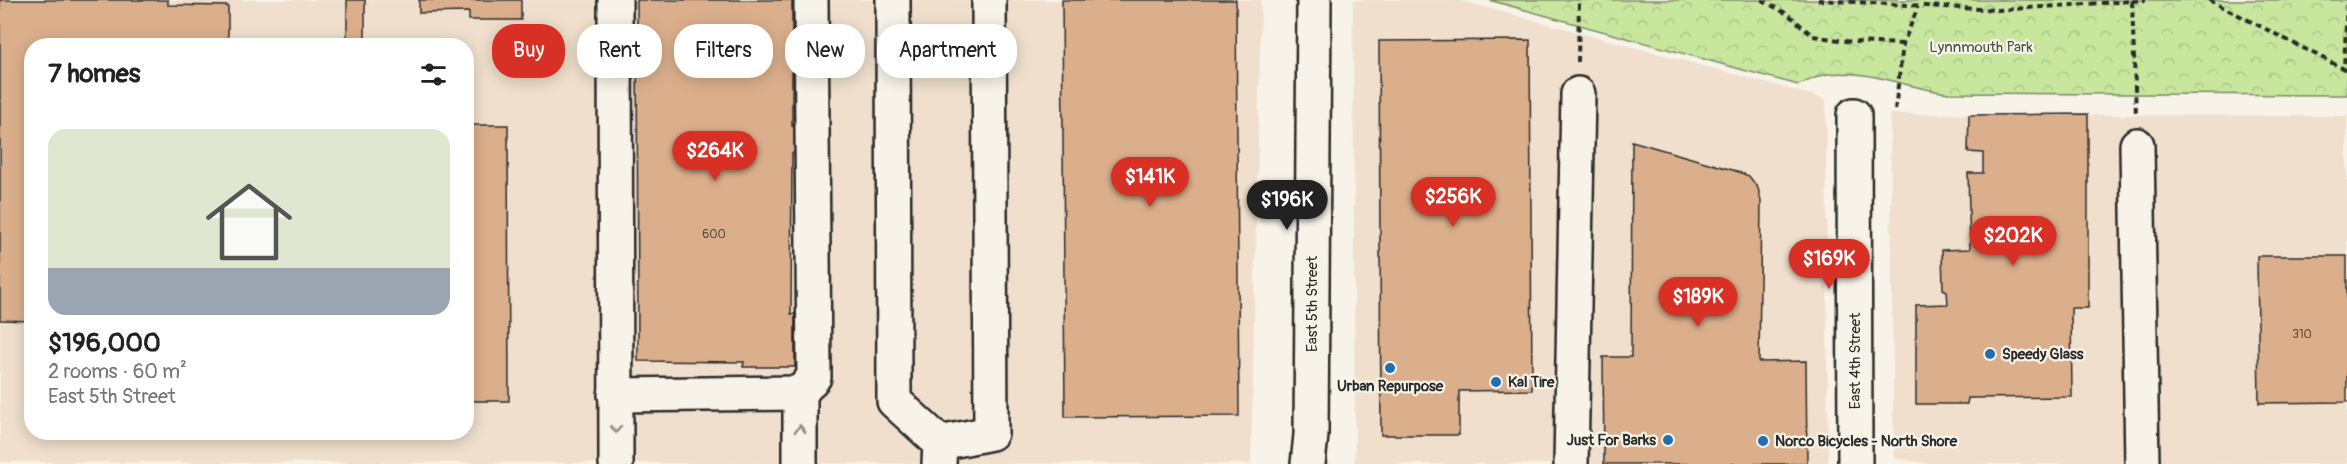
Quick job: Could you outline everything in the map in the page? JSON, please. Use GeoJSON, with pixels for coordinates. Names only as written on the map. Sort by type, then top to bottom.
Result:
{"type":"FeatureCollection","features":[{"type":"Feature","properties":{"kind":"street"},"geometry":{"type":"LineString","coordinates":[[615,0],[616,464]]}},
{"type":"Feature","properties":{"kind":"street"},"geometry":{"type":"LineString","coordinates":[[800,464],[800,393],[814,377],[811,0]]}},
{"type":"Feature","properties":{"kind":"street"},"geometry":{"type":"LineString","coordinates":[[893,0],[894,401],[940,453],[991,432],[989,0]]}},
{"type":"Feature","properties":{"kind":"street","name":"East 5th Street"},"geometry":{"type":"LineString","coordinates":[[1308,464],[1311,435],[1314,0]]}},
{"type":"Feature","properties":{"kind":"street"},"geometry":{"type":"LineString","coordinates":[[1571,464],[1578,94]]}},
{"type":"Feature","properties":{"kind":"street","name":"East 4th Street"},"geometry":{"type":"LineString","coordinates":[[1854,115],[1855,464]]}},
{"type":"Feature","properties":{"kind":"street"},"geometry":{"type":"LineString","coordinates":[[2137,146],[2142,464]]}},
{"type":"Feature","properties":{"kind":"street"},"geometry":{"type":"LineString","coordinates":[[615,395],[800,393]]}},
{"type":"Feature","properties":{"kind":"path"},"geometry":{"type":"LineString","coordinates":[[1578,94],[1579,0]]}},
{"type":"Feature","properties":{"kind":"path"},"geometry":{"type":"LineString","coordinates":[[1762,0],[1790,15],[1813,36],[1852,42],[1904,44]]}},
{"type":"Feature","properties":{"kind":"path"},"geometry":{"type":"LineString","coordinates":[[1818,0],[1998,10],[2146,0]]}},
{"type":"Feature","properties":{"kind":"path"},"geometry":{"type":"LineString","coordinates":[[2209,0],[2344,69],[2347,0]]}},
{"type":"Feature","properties":{"kind":"path"},"geometry":{"type":"LineString","coordinates":[[2132,1],[2137,146]]}},
{"type":"Feature","properties":{"kind":"path"},"geometry":{"type":"LineString","coordinates":[[1895,110],[1904,44],[1917,7]]}},
{"type":"Feature","properties":{"kind":"shaded area"},"geometry":{"type":"Polygon","coordinates":[[[0,0],[1261,0],[1251,464],[0,462],[0,0]]]}},
{"type":"Feature","properties":{"kind":"shaded area"},"geometry":{"type":"Polygon","coordinates":[[[1353,0],[1458,0],[1826,99],[1828,464],[1355,464],[1353,0]]]}},
{"type":"Feature","properties":{"kind":"shaded area"},"geometry":{"type":"Polygon","coordinates":[[[1890,114],[2347,116],[2347,464],[1930,464],[1894,458],[1890,114]]]}},
{"type":"Feature","properties":{"kind":"green space","name":"Lynnmouth Park"},"geometry":{"type":"Polygon","coordinates":[[[1489,0],[2347,0],[2347,95],[1949,93],[1859,74],[1843,73],[1824,75],[1798,85],[1489,0]]]}},
{"type":"Feature","properties":{"kind":"building"},"geometry":{"type":"Polygon","coordinates":[[[0,0],[168,0],[168,5],[228,6],[228,38],[24,38],[24,321],[0,320],[0,0]]]}},
{"type":"Feature","properties":{"kind":"building"},"geometry":{"type":"Polygon","coordinates":[[[347,0],[365,0],[365,38],[347,38],[347,0]]]}},
{"type":"Feature","properties":{"kind":"building"},"geometry":{"type":"Polygon","coordinates":[[[419,0],[521,0],[521,20],[469,20],[469,12],[419,13],[419,0]]]}},
{"type":"Feature","properties":{"kind":"building"},"geometry":{"type":"Polygon","coordinates":[[[637,0],[792,0],[792,24],[785,24],[785,78],[792,78],[792,126],[796,126],[797,153],[792,153],[791,314],[795,314],[795,367],[743,367],[744,362],[638,361],[637,78],[662,78],[662,24],[637,24],[637,0]]]}},
{"type":"Feature","properties":{"kind":"building"},"geometry":{"type":"Polygon","coordinates":[[[1062,0],[1236,0],[1239,416],[1065,417],[1062,0]]]}},
{"type":"Feature","properties":{"kind":"building"},"geometry":{"type":"Polygon","coordinates":[[[1530,40],[1532,390],[1459,391],[1459,435],[1381,435],[1379,41],[1530,40]]]}},
{"type":"Feature","properties":{"kind":"building"},"geometry":{"type":"Polygon","coordinates":[[[2088,114],[2088,308],[2071,308],[2072,397],[1968,398],[1967,404],[1916,404],[1916,305],[1948,304],[1947,291],[1943,289],[1942,250],[1970,249],[1968,173],[1983,173],[1983,153],[1968,152],[1969,115],[2088,114]]]}},
{"type":"Feature","properties":{"kind":"building"},"geometry":{"type":"Polygon","coordinates":[[[474,125],[508,125],[509,401],[474,401],[474,125]]]}},
{"type":"Feature","properties":{"kind":"building"},"geometry":{"type":"Polygon","coordinates":[[[1632,141],[1736,171],[1749,176],[1758,188],[1761,201],[1759,362],[1806,361],[1807,464],[1604,464],[1603,357],[1631,357],[1632,141]]]}},
{"type":"Feature","properties":{"kind":"building"},"geometry":{"type":"Polygon","coordinates":[[[2257,256],[2347,256],[2347,402],[2259,403],[2257,256]]]}},
{"type":"Feature","properties":{"kind":"place","name":"Speedy Glass"},"geometry":{"type":"Point","coordinates":[1990,354]}},
{"type":"Feature","properties":{"kind":"place","name":"Urban Repurpose"},"geometry":{"type":"Point","coordinates":[1390,368]}},
{"type":"Feature","properties":{"kind":"place","name":"Kal Tire"},"geometry":{"type":"Point","coordinates":[1496,382]}},
{"type":"Feature","properties":{"kind":"place","name":"Just For Barks"},"geometry":{"type":"Point","coordinates":[1668,440]}},
{"type":"Feature","properties":{"kind":"place","name":"Norco Bicycles - North Shore"},"geometry":{"type":"Point","coordinates":[1763,441]}}]}
